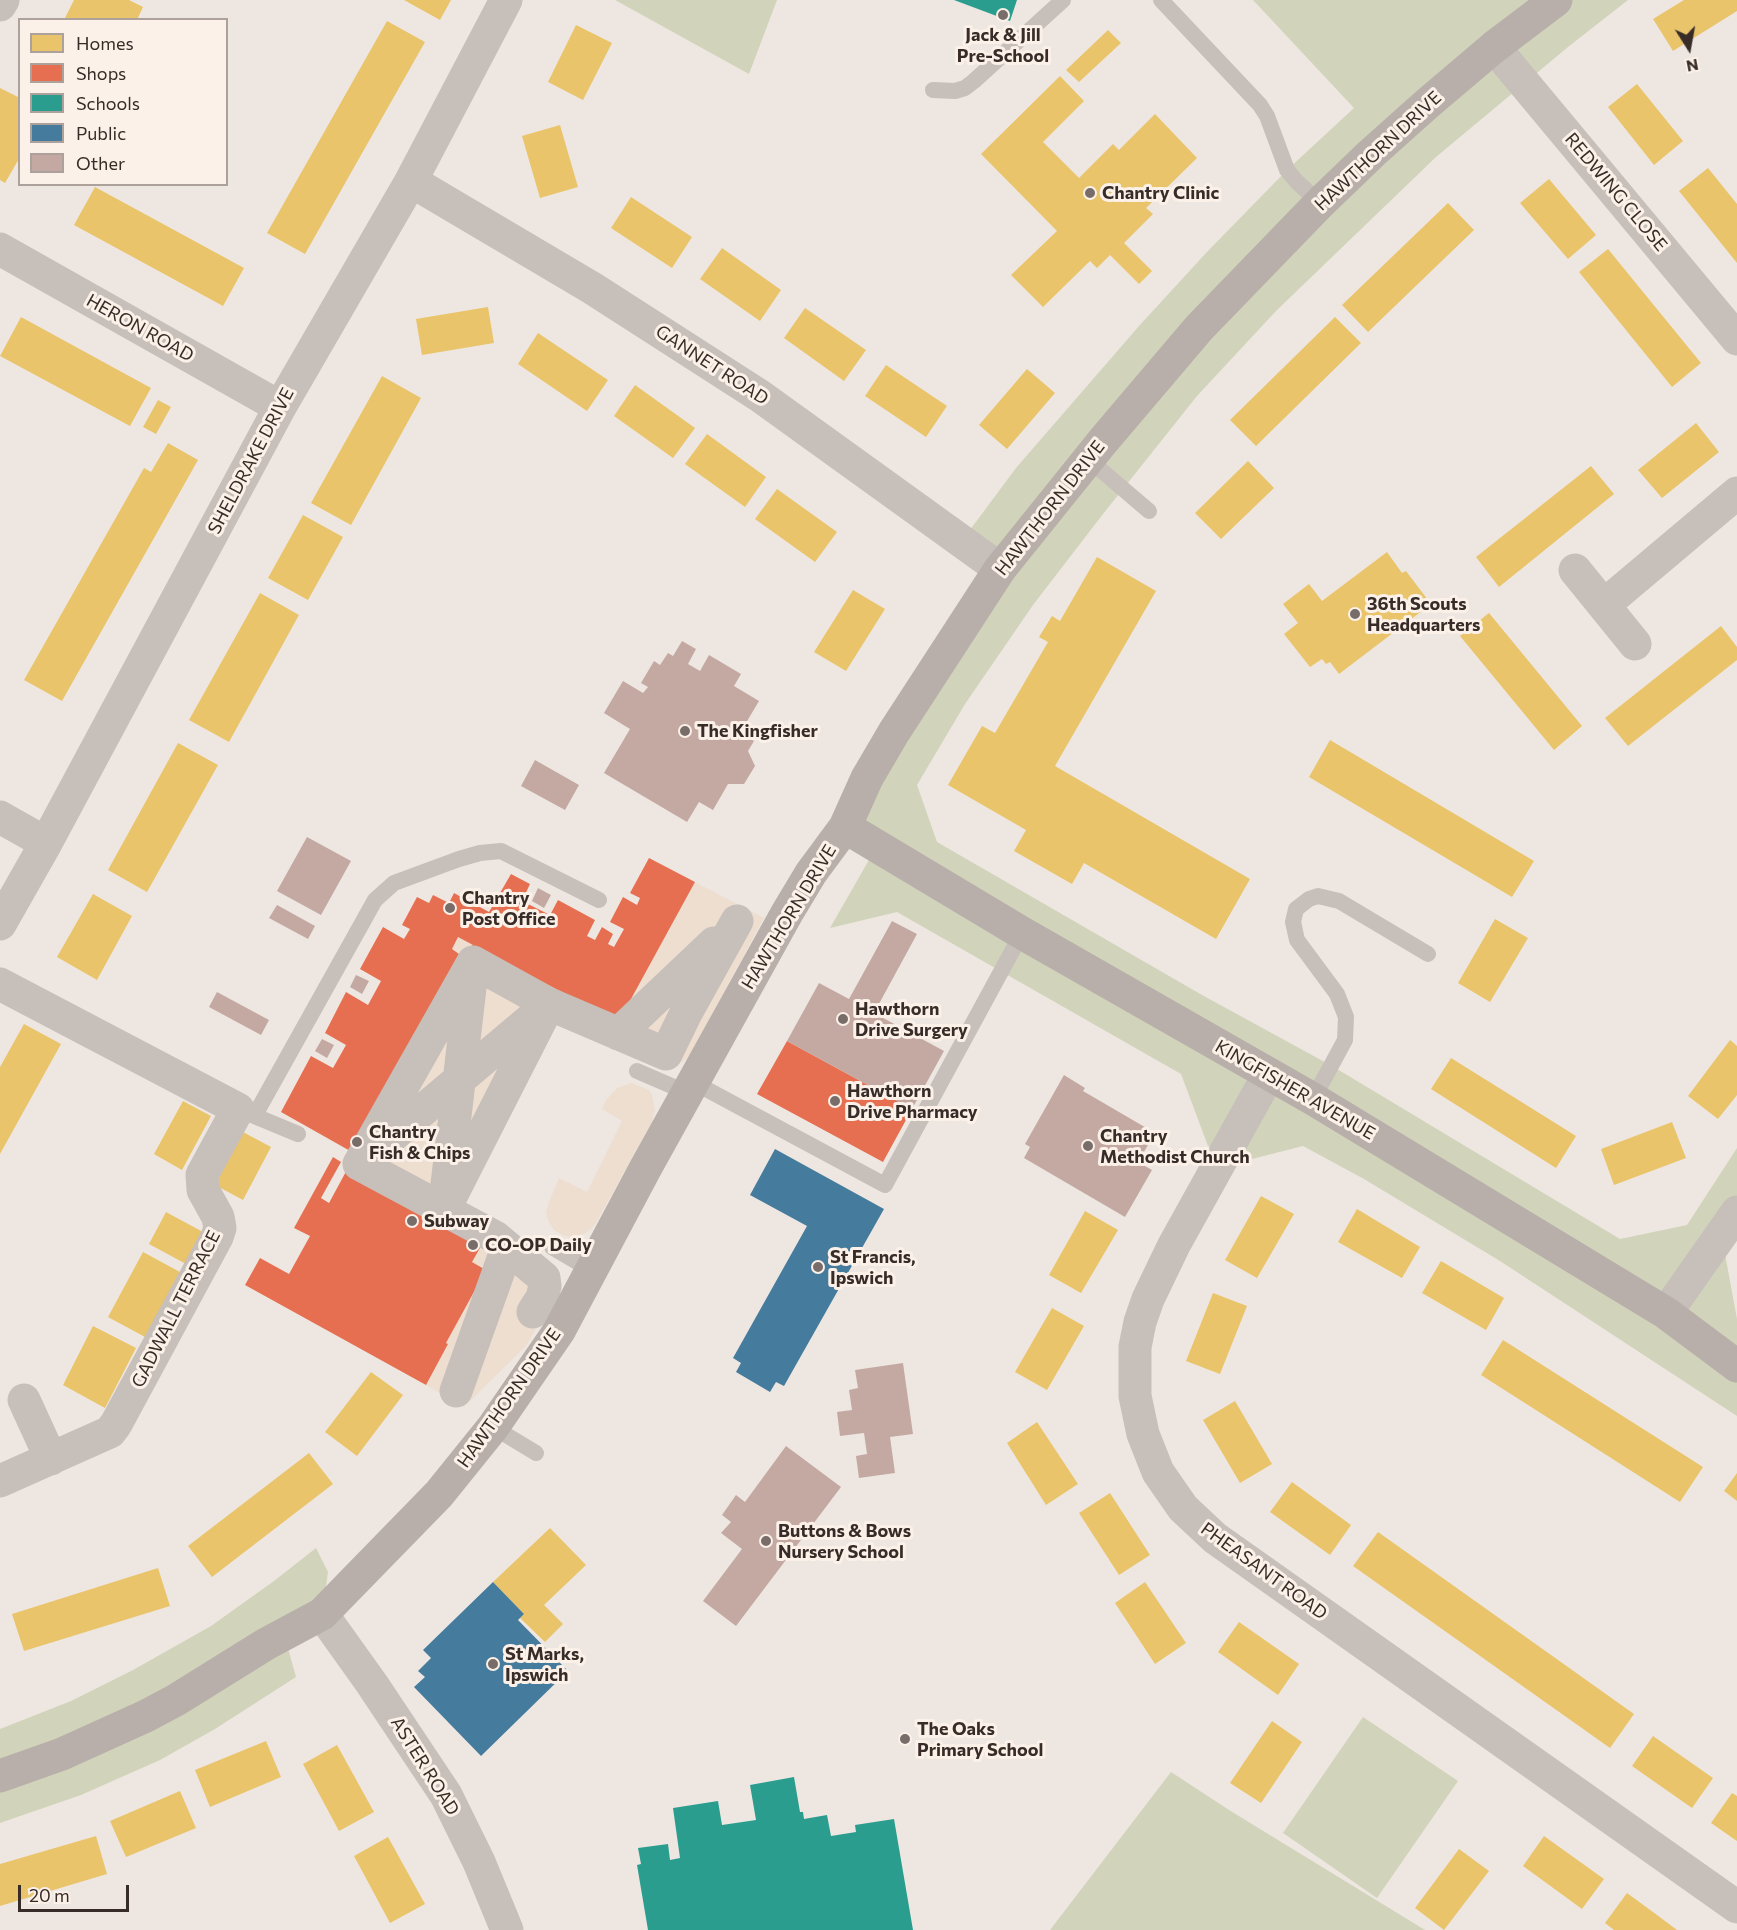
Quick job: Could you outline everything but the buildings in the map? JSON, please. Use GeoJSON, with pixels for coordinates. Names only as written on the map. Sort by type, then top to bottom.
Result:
{"type":"FeatureCollection","features":[{"type":"Feature","properties":{"kind":"street"},"geometry":{"type":"LineString","coordinates":[[0,5],[3,0]]}},
{"type":"Feature","properties":{"kind":"street","name":"SHELDRAKE DRIVE"},"geometry":{"type":"LineString","coordinates":[[0,924],[46,843],[280,407],[411,181],[506,0]]}},
{"type":"Feature","properties":{"kind":"street","name":"HAWTHORN DRIVE"},"geometry":{"type":"LineString","coordinates":[[0,1776],[62,1754],[146,1716],[266,1644],[322,1614],[439,1494],[493,1428],[546,1351],[787,913],[811,873],[844,827],[867,778],[894,732],[1000,569],[1088,459],[1199,328],[1320,203],[1372,153],[1494,46],[1556,0]]}},
{"type":"Feature","properties":{"kind":"street","name":"REDWING CLOSE"},"geometry":{"type":"LineString","coordinates":[[1494,46],[1737,339]]}},
{"type":"Feature","properties":{"kind":"street","name":"GANNET ROAD"},"geometry":{"type":"LineString","coordinates":[[411,181],[591,288],[750,390],[1000,569]]}},
{"type":"Feature","properties":{"kind":"street","name":"HERON ROAD"},"geometry":{"type":"LineString","coordinates":[[0,249],[280,407]]}},
{"type":"Feature","properties":{"kind":"street"},"geometry":{"type":"LineString","coordinates":[[1604,605],[1737,493]]}},
{"type":"Feature","properties":{"kind":"street"},"geometry":{"type":"LineString","coordinates":[[1575,570],[1635,644]]}},
{"type":"Feature","properties":{"kind":"street"},"geometry":{"type":"LineString","coordinates":[[0,817],[46,843]]}},
{"type":"Feature","properties":{"kind":"street","name":"KINGFISHER AVENUE"},"geometry":{"type":"LineString","coordinates":[[844,827],[1022,933],[1313,1099],[1666,1313],[1737,1366]]}},
{"type":"Feature","properties":{"kind":"street"},"geometry":{"type":"LineString","coordinates":[[473,962],[549,1005],[618,1034]]}},
{"type":"Feature","properties":{"kind":"street"},"geometry":{"type":"LineString","coordinates":[[444,1210],[473,962]]}},
{"type":"Feature","properties":{"kind":"street"},"geometry":{"type":"LineString","coordinates":[[359,1164],[473,962]]}},
{"type":"Feature","properties":{"kind":"street"},"geometry":{"type":"LineString","coordinates":[[0,984],[247,1112]]}},
{"type":"Feature","properties":{"kind":"street"},"geometry":{"type":"LineString","coordinates":[[359,1164],[549,1005]]}},
{"type":"Feature","properties":{"kind":"street"},"geometry":{"type":"LineString","coordinates":[[444,1210],[549,1005]]}},
{"type":"Feature","properties":{"kind":"street","name":"PHEASANT ROAD"},"geometry":{"type":"LineString","coordinates":[[1269,1074],[1174,1245],[1148,1299],[1140,1322],[1135,1347],[1135,1396],[1143,1434],[1158,1472],[1184,1508],[1215,1538],[1737,1907]]}},
{"type":"Feature","properties":{"kind":"street","name":"GADWALL TERRACE"},"geometry":{"type":"LineString","coordinates":[[0,1481],[110,1432],[116,1424],[219,1232],[216,1212],[203,1190],[202,1175],[247,1112]]}},
{"type":"Feature","properties":{"kind":"street"},"geometry":{"type":"LineString","coordinates":[[359,1164],[495,1237],[544,1278],[542,1298],[533,1312]]}},
{"type":"Feature","properties":{"kind":"street"},"geometry":{"type":"LineString","coordinates":[[1666,1313],[1737,1212]]}},
{"type":"Feature","properties":{"kind":"street"},"geometry":{"type":"LineString","coordinates":[[456,1391],[507,1248]]}},
{"type":"Feature","properties":{"kind":"street"},"geometry":{"type":"LineString","coordinates":[[24,1400],[51,1459]]}},
{"type":"Feature","properties":{"kind":"street","name":"ASTER ROAD"},"geometry":{"type":"LineString","coordinates":[[322,1614],[372,1684],[446,1796],[479,1862],[507,1930]]}},
{"type":"Feature","properties":{"kind":"lane"},"geometry":{"type":"LineString","coordinates":[[933,90],[955,91],[975,81],[1063,0]]}},
{"type":"Feature","properties":{"kind":"lane"},"geometry":{"type":"LineString","coordinates":[[1161,0],[1260,105],[1267,116],[1287,170],[1320,203]]}},
{"type":"Feature","properties":{"kind":"lane"},"geometry":{"type":"LineString","coordinates":[[1088,459],[1149,511]]}},
{"type":"Feature","properties":{"kind":"lane"},"geometry":{"type":"LineString","coordinates":[[298,1134],[247,1112],[375,900],[394,883],[459,859],[480,853],[501,851],[599,900]]}},
{"type":"Feature","properties":{"kind":"lane"},"geometry":{"type":"LineString","coordinates":[[1313,1099],[1346,1040],[1346,1017],[1336,994],[1297,940],[1293,922],[1296,909],[1309,899],[1318,896],[1339,901],[1428,954]]}},
{"type":"Feature","properties":{"kind":"lane"},"geometry":{"type":"LineString","coordinates":[[638,1071],[690,1087],[885,1185],[1022,933]]}},
{"type":"Feature","properties":{"kind":"lane"},"geometry":{"type":"LineString","coordinates":[[552,1247],[591,1270]]}},
{"type":"Feature","properties":{"kind":"lane"},"geometry":{"type":"LineString","coordinates":[[493,1428],[536,1454]]}},
{"type":"Feature","properties":{"kind":"green space"},"geometry":{"type":"Polygon","coordinates":[[[615,0],[777,0],[749,74],[615,0]]]}},
{"type":"Feature","properties":{"kind":"green space"},"geometry":{"type":"Polygon","coordinates":[[[1253,0],[1628,0],[1436,157],[1276,311],[1197,396],[1033,605],[965,704],[917,785],[937,842],[1202,995],[1332,1066],[1620,1239],[1687,1225],[1737,1148],[1737,1212],[1725,1254],[1737,1319],[1737,1416],[1500,1261],[1364,1179],[1303,1146],[1244,1161],[1208,1146],[1181,1074],[897,912],[830,928],[877,846],[845,827],[1000,569],[961,542],[1016,468],[1139,326],[1287,170],[1354,108],[1253,0]]]}},
{"type":"Feature","properties":{"kind":"green space"},"geometry":{"type":"Polygon","coordinates":[[[316,1548],[328,1572],[322,1614],[284,1634],[296,1677],[215,1729],[160,1760],[81,1795],[0,1823],[0,1729],[71,1701],[133,1670],[211,1626],[316,1548]]]}},
{"type":"Feature","properties":{"kind":"green space"},"geometry":{"type":"Polygon","coordinates":[[[1363,1717],[1458,1781],[1377,1898],[1283,1833],[1363,1717]]]}},
{"type":"Feature","properties":{"kind":"green space"},"geometry":{"type":"Polygon","coordinates":[[[1171,1772],[1229,1810],[1425,1930],[1050,1930],[1171,1772]]]}},
{"type":"Feature","properties":{"kind":"shaded area"},"geometry":{"type":"Polygon","coordinates":[[[695,882],[764,918],[690,1055],[676,1065],[555,1022],[461,1204],[557,1293],[526,1346],[464,1407],[426,1385],[486,1269],[472,1262],[484,1241],[341,1162],[459,954],[452,949],[458,937],[619,1021],[695,882]]]}},
{"type":"Feature","properties":{"kind":"shaded area"},"geometry":{"type":"Polygon","coordinates":[[[632,1083],[649,1090],[652,1095],[655,1110],[652,1122],[596,1223],[584,1234],[575,1237],[564,1236],[554,1230],[546,1213],[559,1178],[587,1192],[622,1121],[602,1109],[606,1100],[617,1088],[632,1083]]]}},
{"type":"Feature","properties":{"kind":"place","name":"Jack & Jill Pre-School"},"geometry":{"type":"Point","coordinates":[1003,15]}},
{"type":"Feature","properties":{"kind":"place","name":"Chantry Clinic"},"geometry":{"type":"Point","coordinates":[1090,193]}},
{"type":"Feature","properties":{"kind":"place","name":"36th Scouts Headquarters"},"geometry":{"type":"Point","coordinates":[1355,614]}},
{"type":"Feature","properties":{"kind":"place","name":"The Kingfisher"},"geometry":{"type":"Point","coordinates":[685,731]}},
{"type":"Feature","properties":{"kind":"place","name":"Chantry Post Office"},"geometry":{"type":"Point","coordinates":[450,908]}},
{"type":"Feature","properties":{"kind":"place","name":"Hawthorn Drive Surgery"},"geometry":{"type":"Point","coordinates":[843,1019]}},
{"type":"Feature","properties":{"kind":"place","name":"Hawthorn Drive Pharmacy"},"geometry":{"type":"Point","coordinates":[835,1101]}},
{"type":"Feature","properties":{"kind":"place","name":"Chantry Fish & Chips"},"geometry":{"type":"Point","coordinates":[357,1142]}},
{"type":"Feature","properties":{"kind":"place","name":"Chantry Methodist Church"},"geometry":{"type":"Point","coordinates":[1088,1146]}},
{"type":"Feature","properties":{"kind":"place","name":"Subway"},"geometry":{"type":"Point","coordinates":[412,1221]}},
{"type":"Feature","properties":{"kind":"place","name":"CO-OP Daily"},"geometry":{"type":"Point","coordinates":[473,1245]}},
{"type":"Feature","properties":{"kind":"place","name":"St Francis, Ipswich"},"geometry":{"type":"Point","coordinates":[818,1267]}},
{"type":"Feature","properties":{"kind":"place","name":"Buttons & Bows Nursery School"},"geometry":{"type":"Point","coordinates":[766,1541]}},
{"type":"Feature","properties":{"kind":"place","name":"St Marks, Ipswich"},"geometry":{"type":"Point","coordinates":[493,1664]}},
{"type":"Feature","properties":{"kind":"place","name":"The Oaks Primary School"},"geometry":{"type":"Point","coordinates":[905,1739]}}]}
